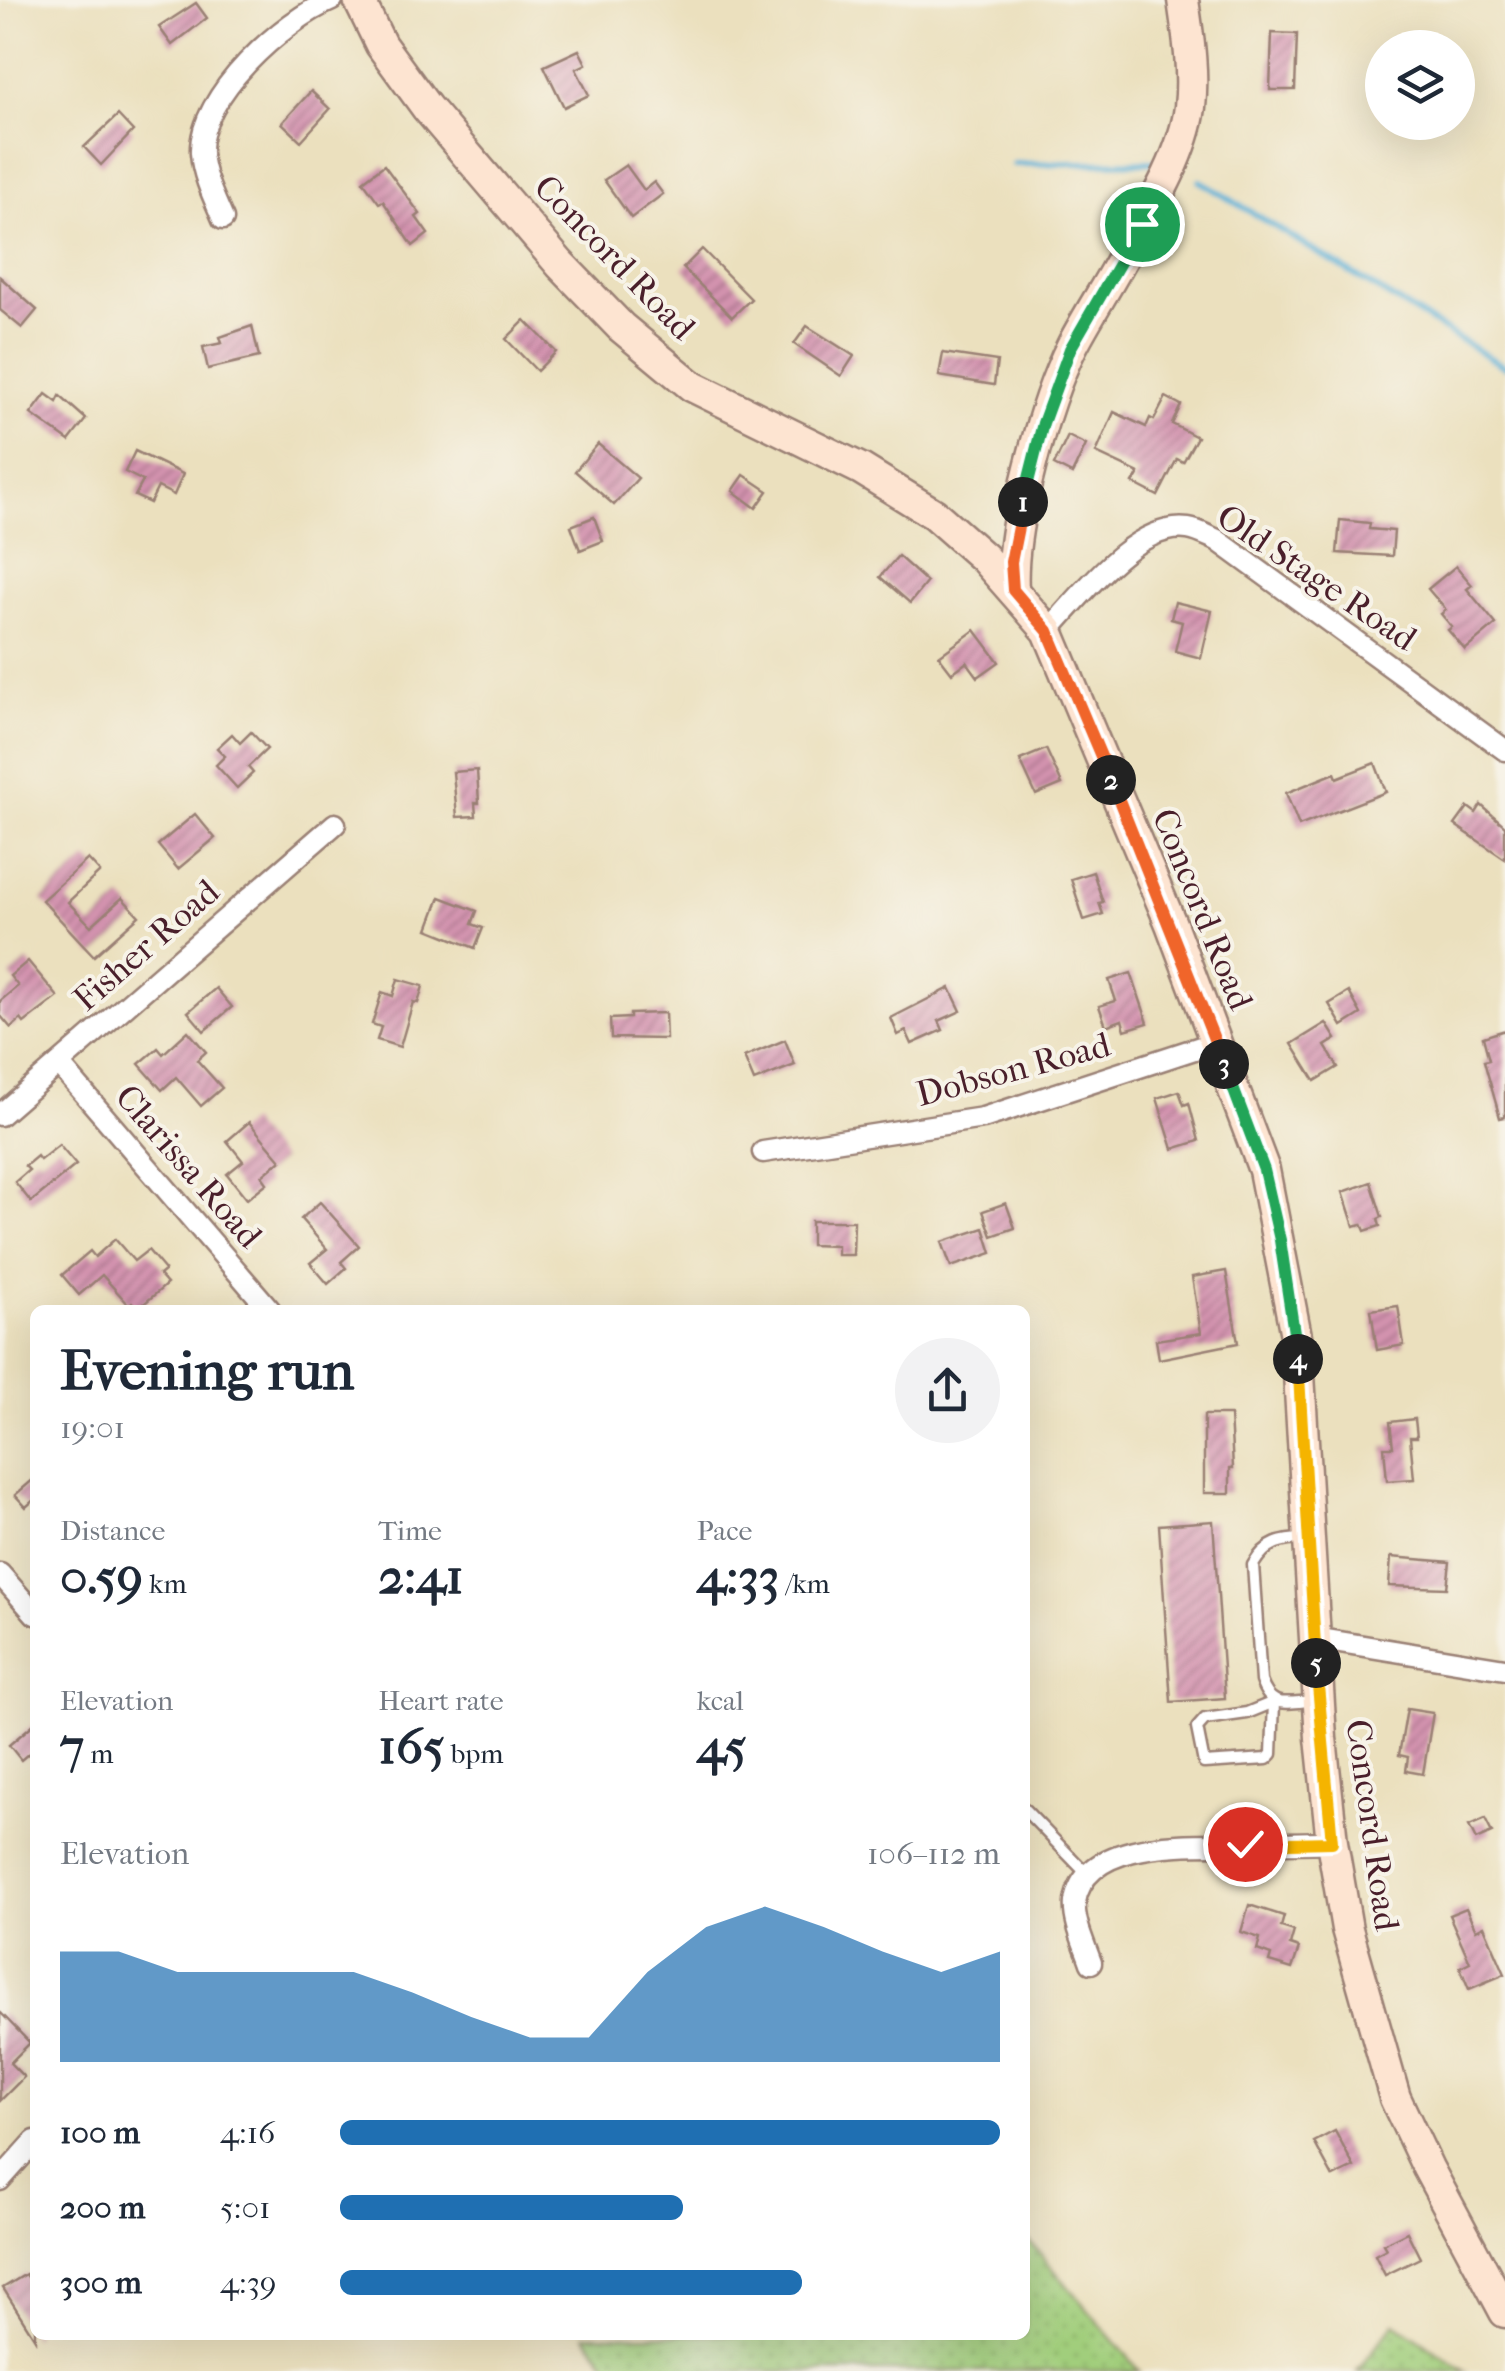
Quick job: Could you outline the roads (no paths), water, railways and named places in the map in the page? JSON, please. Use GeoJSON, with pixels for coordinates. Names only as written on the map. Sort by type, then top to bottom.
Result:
{"type":"FeatureCollection","features":[{"type":"Feature","properties":{"kind":"main road","name":"Concord Road"},"geometry":{"type":"LineString","coordinates":[[359,0],[381,46],[427,108],[560,264],[621,327],[692,386],[861,469],[934,514],[984,558],[1048,631],[1171,924],[1264,1170],[1296,1340],[1319,1701],[1332,1842],[1347,1930],[1395,2098],[1505,2312]]}},
{"type":"Feature","properties":{"kind":"main road"},"geometry":{"type":"LineString","coordinates":[[1013,590],[1011,562],[1022,506],[1043,423],[1070,349],[1142,224],[1174,158],[1190,109],[1191,56],[1182,0]]}},
{"type":"Feature","properties":{"kind":"street"},"geometry":{"type":"LineString","coordinates":[[223,219],[210,190],[201,154],[202,137],[210,118],[228,86],[264,46],[296,19],[332,0]]}},
{"type":"Feature","properties":{"kind":"street","name":"Old Stage Road"},"geometry":{"type":"LineString","coordinates":[[1048,631],[1111,564],[1144,537],[1187,528],[1217,540],[1505,750]]}},
{"type":"Feature","properties":{"kind":"street","name":"Fisher Road"},"geometry":{"type":"LineString","coordinates":[[0,1114],[335,824]]}},
{"type":"Feature","properties":{"kind":"street","name":"Dobson Road"},"geometry":{"type":"LineString","coordinates":[[763,1152],[982,1118],[1216,1042]]}},
{"type":"Feature","properties":{"kind":"street","name":"Clarissa Road"},"geometry":{"type":"LineString","coordinates":[[60,1064],[266,1305]]}},
{"type":"Feature","properties":{"kind":"street"},"geometry":{"type":"LineString","coordinates":[[0,1574],[30,1608]]}},
{"type":"Feature","properties":{"kind":"street"},"geometry":{"type":"LineString","coordinates":[[1315,1638],[1505,1669]]}},
{"type":"Feature","properties":{"kind":"street"},"geometry":{"type":"LineString","coordinates":[[1090,1962],[1075,1902],[1089,1876],[1121,1854],[1158,1846],[1332,1842]]}},
{"type":"Feature","properties":{"kind":"street"},"geometry":{"type":"LineString","coordinates":[[1,2177],[30,2147]]}},
{"type":"Feature","properties":{"kind":"lane"},"geometry":{"type":"LineString","coordinates":[[1274,1702],[1266,1696],[1260,1680],[1253,1566],[1262,1550],[1276,1540],[1309,1538]]}},
{"type":"Feature","properties":{"kind":"lane"},"geometry":{"type":"LineString","coordinates":[[1274,1702],[1272,1754],[1267,1759],[1204,1763],[1198,1728],[1204,1719],[1247,1713],[1274,1702],[1319,1701]]}},
{"type":"Feature","properties":{"kind":"lane"},"geometry":{"type":"LineString","coordinates":[[1030,1815],[1089,1876]]}},
{"type":"Feature","properties":{"kind":"waterway"},"geometry":{"type":"LineString","coordinates":[[1014,164],[1158,162]]}},
{"type":"Feature","properties":{"kind":"waterway"},"geometry":{"type":"LineString","coordinates":[[1200,181],[1505,367]]}}]}
